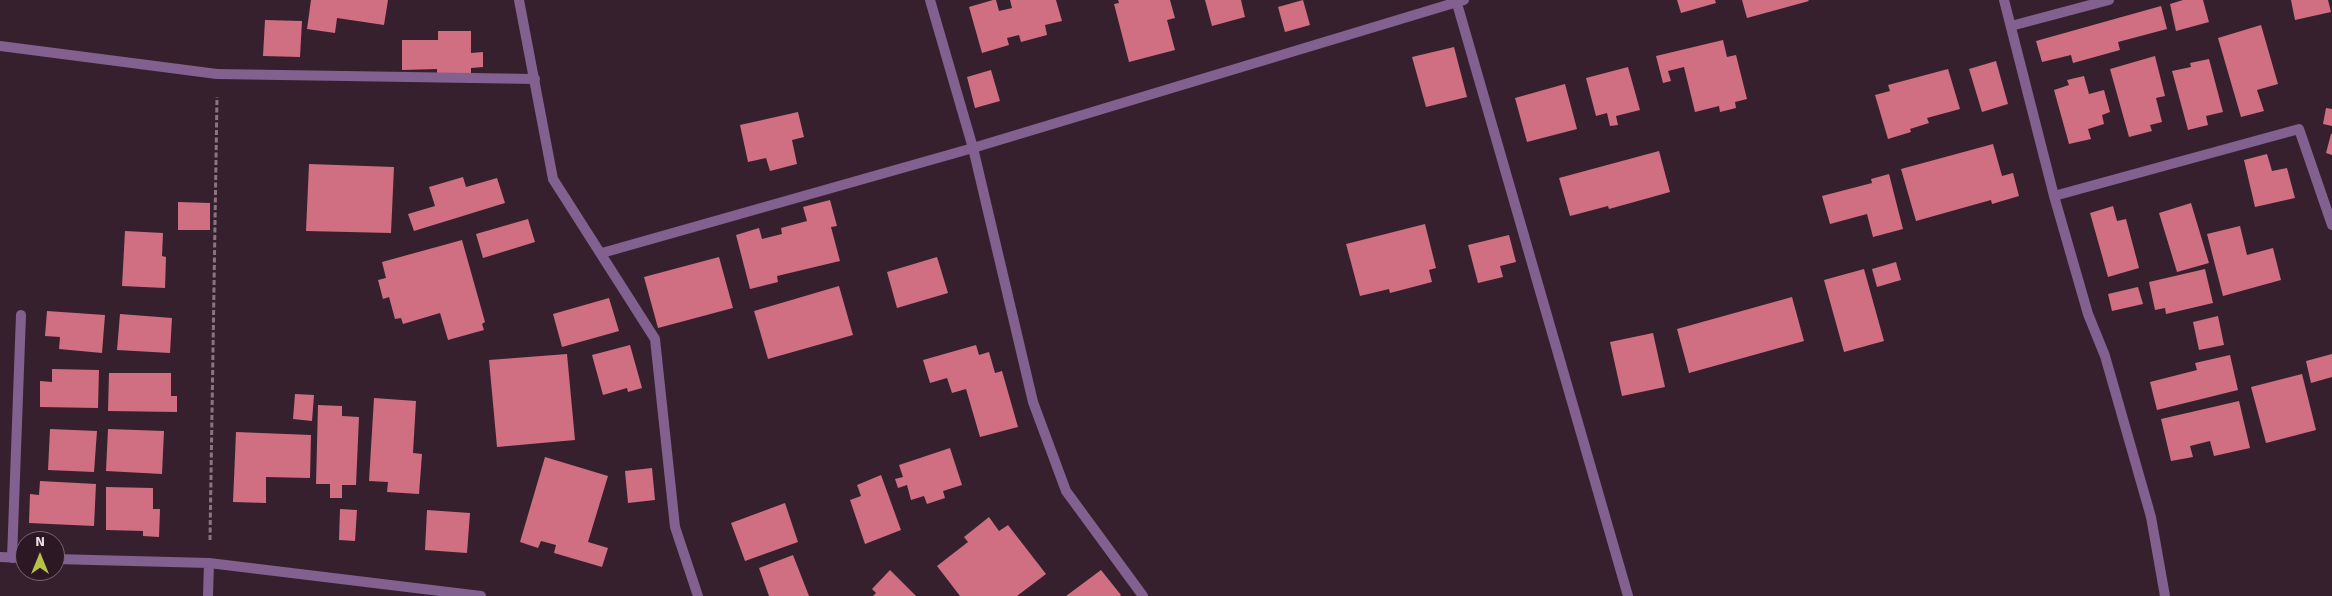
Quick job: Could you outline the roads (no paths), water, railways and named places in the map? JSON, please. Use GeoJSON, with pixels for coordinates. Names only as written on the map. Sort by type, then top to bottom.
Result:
{"type":"FeatureCollection","features":[{"type":"Feature","properties":{"kind":"street"},"geometry":{"type":"LineString","coordinates":[[519,0],[553,179],[602,253],[655,339],[675,527],[698,596]]}},
{"type":"Feature","properties":{"kind":"street"},"geometry":{"type":"LineString","coordinates":[[930,0],[973,148],[1034,402],[1066,491],[1143,596]]}},
{"type":"Feature","properties":{"kind":"street"},"geometry":{"type":"LineString","coordinates":[[2004,0],[2054,196],[2088,314],[2105,356],[2151,517],[2165,596]]}},
{"type":"Feature","properties":{"kind":"street"},"geometry":{"type":"LineString","coordinates":[[2011,26],[2109,0]]}},
{"type":"Feature","properties":{"kind":"street"},"geometry":{"type":"LineString","coordinates":[[602,253],[973,148],[1459,1],[1628,596]]}},
{"type":"Feature","properties":{"kind":"street"},"geometry":{"type":"LineString","coordinates":[[0,46],[217,74],[535,79]]}},
{"type":"Feature","properties":{"kind":"street"},"geometry":{"type":"LineString","coordinates":[[2054,196],[2299,129],[2332,225]]}},
{"type":"Feature","properties":{"kind":"street"},"geometry":{"type":"LineString","coordinates":[[0,557],[12,558],[21,315]]}},
{"type":"Feature","properties":{"kind":"street"},"geometry":{"type":"LineString","coordinates":[[65,559],[209,564],[481,596]]}},
{"type":"Feature","properties":{"kind":"street"},"geometry":{"type":"LineString","coordinates":[[208,596],[209,564]]}}]}
